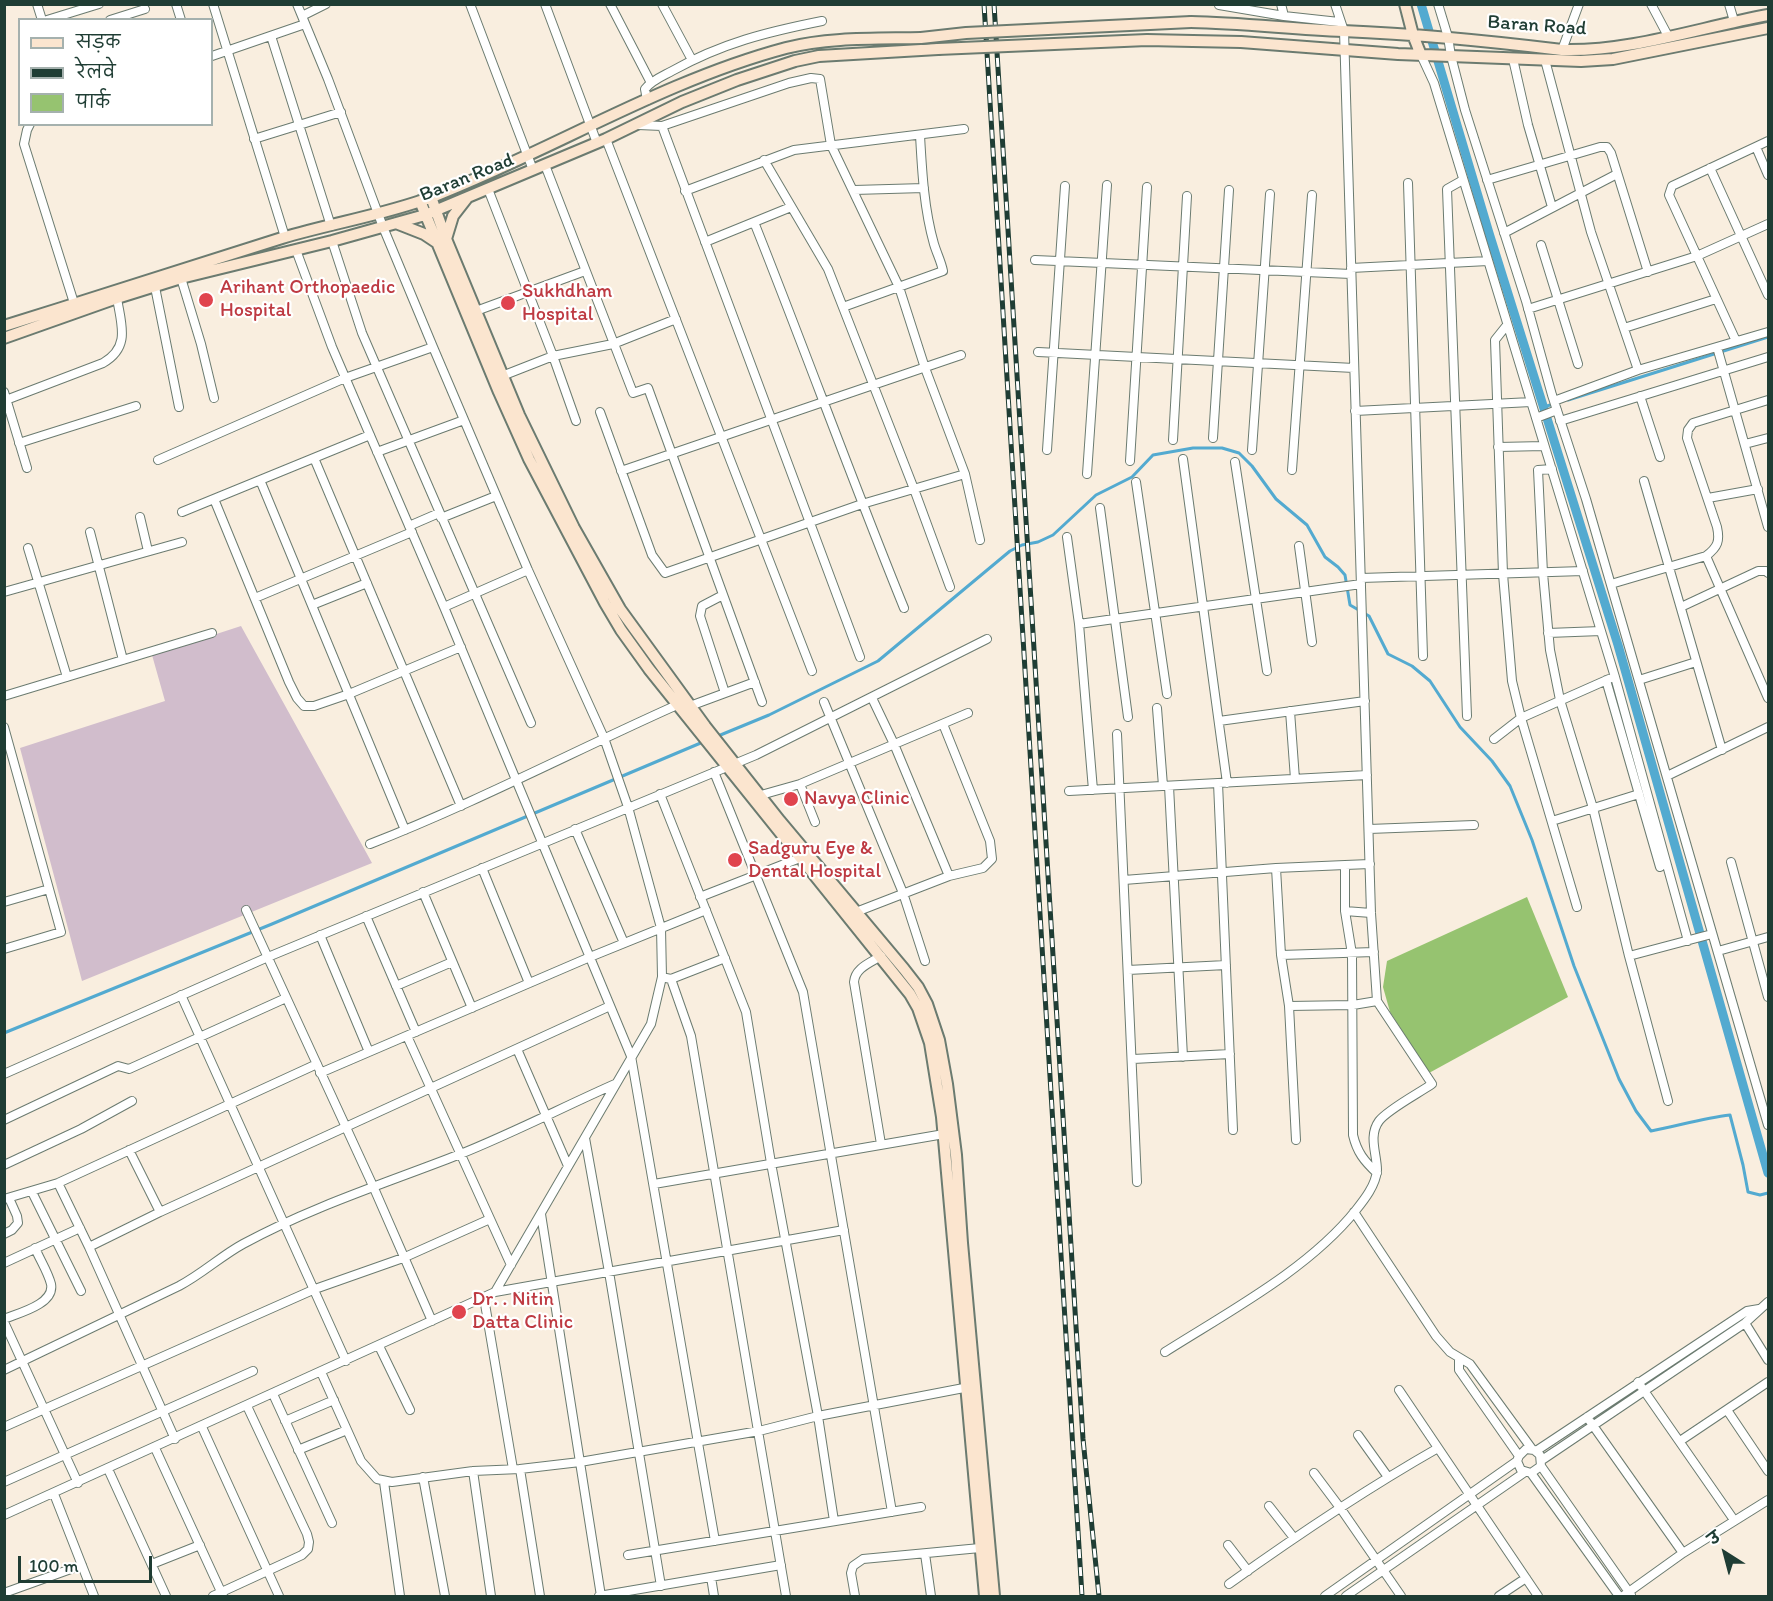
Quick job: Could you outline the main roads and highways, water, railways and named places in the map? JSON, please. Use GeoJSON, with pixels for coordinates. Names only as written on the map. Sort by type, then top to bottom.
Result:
{"type":"FeatureCollection","features":[{"type":"Feature","properties":{"kind":"main road"},"geometry":{"type":"LineString","coordinates":[[1404,4],[1425,55]]}},
{"type":"Feature","properties":{"kind":"main road","name":"Baran Road"},"geometry":{"type":"LineString","coordinates":[[4,338],[117,298],[189,269],[285,237],[431,197],[647,100],[705,76],[787,48],[825,42],[921,38],[966,33],[1231,22],[1341,26],[1365,31],[1582,50],[1620,46],[1768,15]]}},
{"type":"Feature","properties":{"kind":"main road","name":"Baran Road"},"geometry":{"type":"LineString","coordinates":[[4,326],[74,303],[332,241],[425,215],[602,141],[634,124],[737,80],[795,61],[819,56],[1136,41],[1193,41],[1241,42],[1425,55],[1581,61],[1612,59],[1768,28]]}},
{"type":"Feature","properties":{"kind":"main road"},"geometry":{"type":"LineString","coordinates":[[431,197],[441,241],[499,392],[529,459],[621,630],[677,705],[702,729],[800,858],[881,956],[910,994],[925,1026],[934,1061],[944,1134],[994,1596]]}},
{"type":"Feature","properties":{"kind":"main road"},"geometry":{"type":"LineString","coordinates":[[441,241],[453,216],[467,197]]}},
{"type":"Feature","properties":{"kind":"main road"},"geometry":{"type":"LineString","coordinates":[[420,201],[425,215],[441,241],[476,311],[533,444],[596,569],[636,634],[690,706],[702,729]]}},
{"type":"Feature","properties":{"kind":"main road"},"geometry":{"type":"LineString","coordinates":[[396,224],[441,241]]}},
{"type":"Feature","properties":{"kind":"main road"},"geometry":{"type":"LineString","coordinates":[[731,765],[761,795],[918,987],[927,1004],[939,1040],[948,1084],[956,1155],[980,1548],[985,1596]]}},
{"type":"Feature","properties":{"kind":"waterway"},"geometry":{"type":"LineString","coordinates":[[1421,4],[1489,233],[1618,645],[1768,1173]]}},
{"type":"Feature","properties":{"kind":"waterway"},"geometry":{"type":"LineString","coordinates":[[1568,400],[1768,337]]}},
{"type":"Feature","properties":{"kind":"waterway"},"geometry":{"type":"LineString","coordinates":[[1544,407],[1553,404]]}},
{"type":"Feature","properties":{"kind":"waterway"},"geometry":{"type":"LineString","coordinates":[[718,736],[769,715],[878,661],[1010,551],[1053,535],[1096,495],[1132,477],[1153,455],[1193,448],[1222,448],[1239,453],[1252,466],[1276,499],[1307,525],[1325,557],[1345,575],[1350,605],[1369,616],[1388,654],[1412,666],[1430,681],[1460,727],[1492,761],[1510,786],[1532,840],[1574,966],[1619,1079],[1636,1111],[1651,1131],[1730,1115],[1748,1192],[1760,1195],[1768,1193]]}},
{"type":"Feature","properties":{"kind":"waterway"},"geometry":{"type":"LineString","coordinates":[[4,1033],[272,924],[703,742]]}},
{"type":"Feature","properties":{"kind":"railway"},"geometry":{"type":"LineString","coordinates":[[984,4],[1082,1596]]}},
{"type":"Feature","properties":{"kind":"railway"},"geometry":{"type":"LineString","coordinates":[[994,4],[1083,1439],[1099,1596]]}},
{"type":"Feature","properties":{"kind":"place","name":"Arihant Orthopaedic Hospital"},"geometry":{"type":"Point","coordinates":[206,300]}},
{"type":"Feature","properties":{"kind":"place","name":"Sukhdham Hospital"},"geometry":{"type":"Point","coordinates":[508,303]}},
{"type":"Feature","properties":{"kind":"place","name":"Navya Clinic"},"geometry":{"type":"Point","coordinates":[791,799]}},
{"type":"Feature","properties":{"kind":"place","name":"Sadguru Eye & Dental Hospital"},"geometry":{"type":"Point","coordinates":[735,860]}},
{"type":"Feature","properties":{"kind":"place","name":"Dr. . Nitin Datta Clinic"},"geometry":{"type":"Point","coordinates":[459,1312]}}]}
